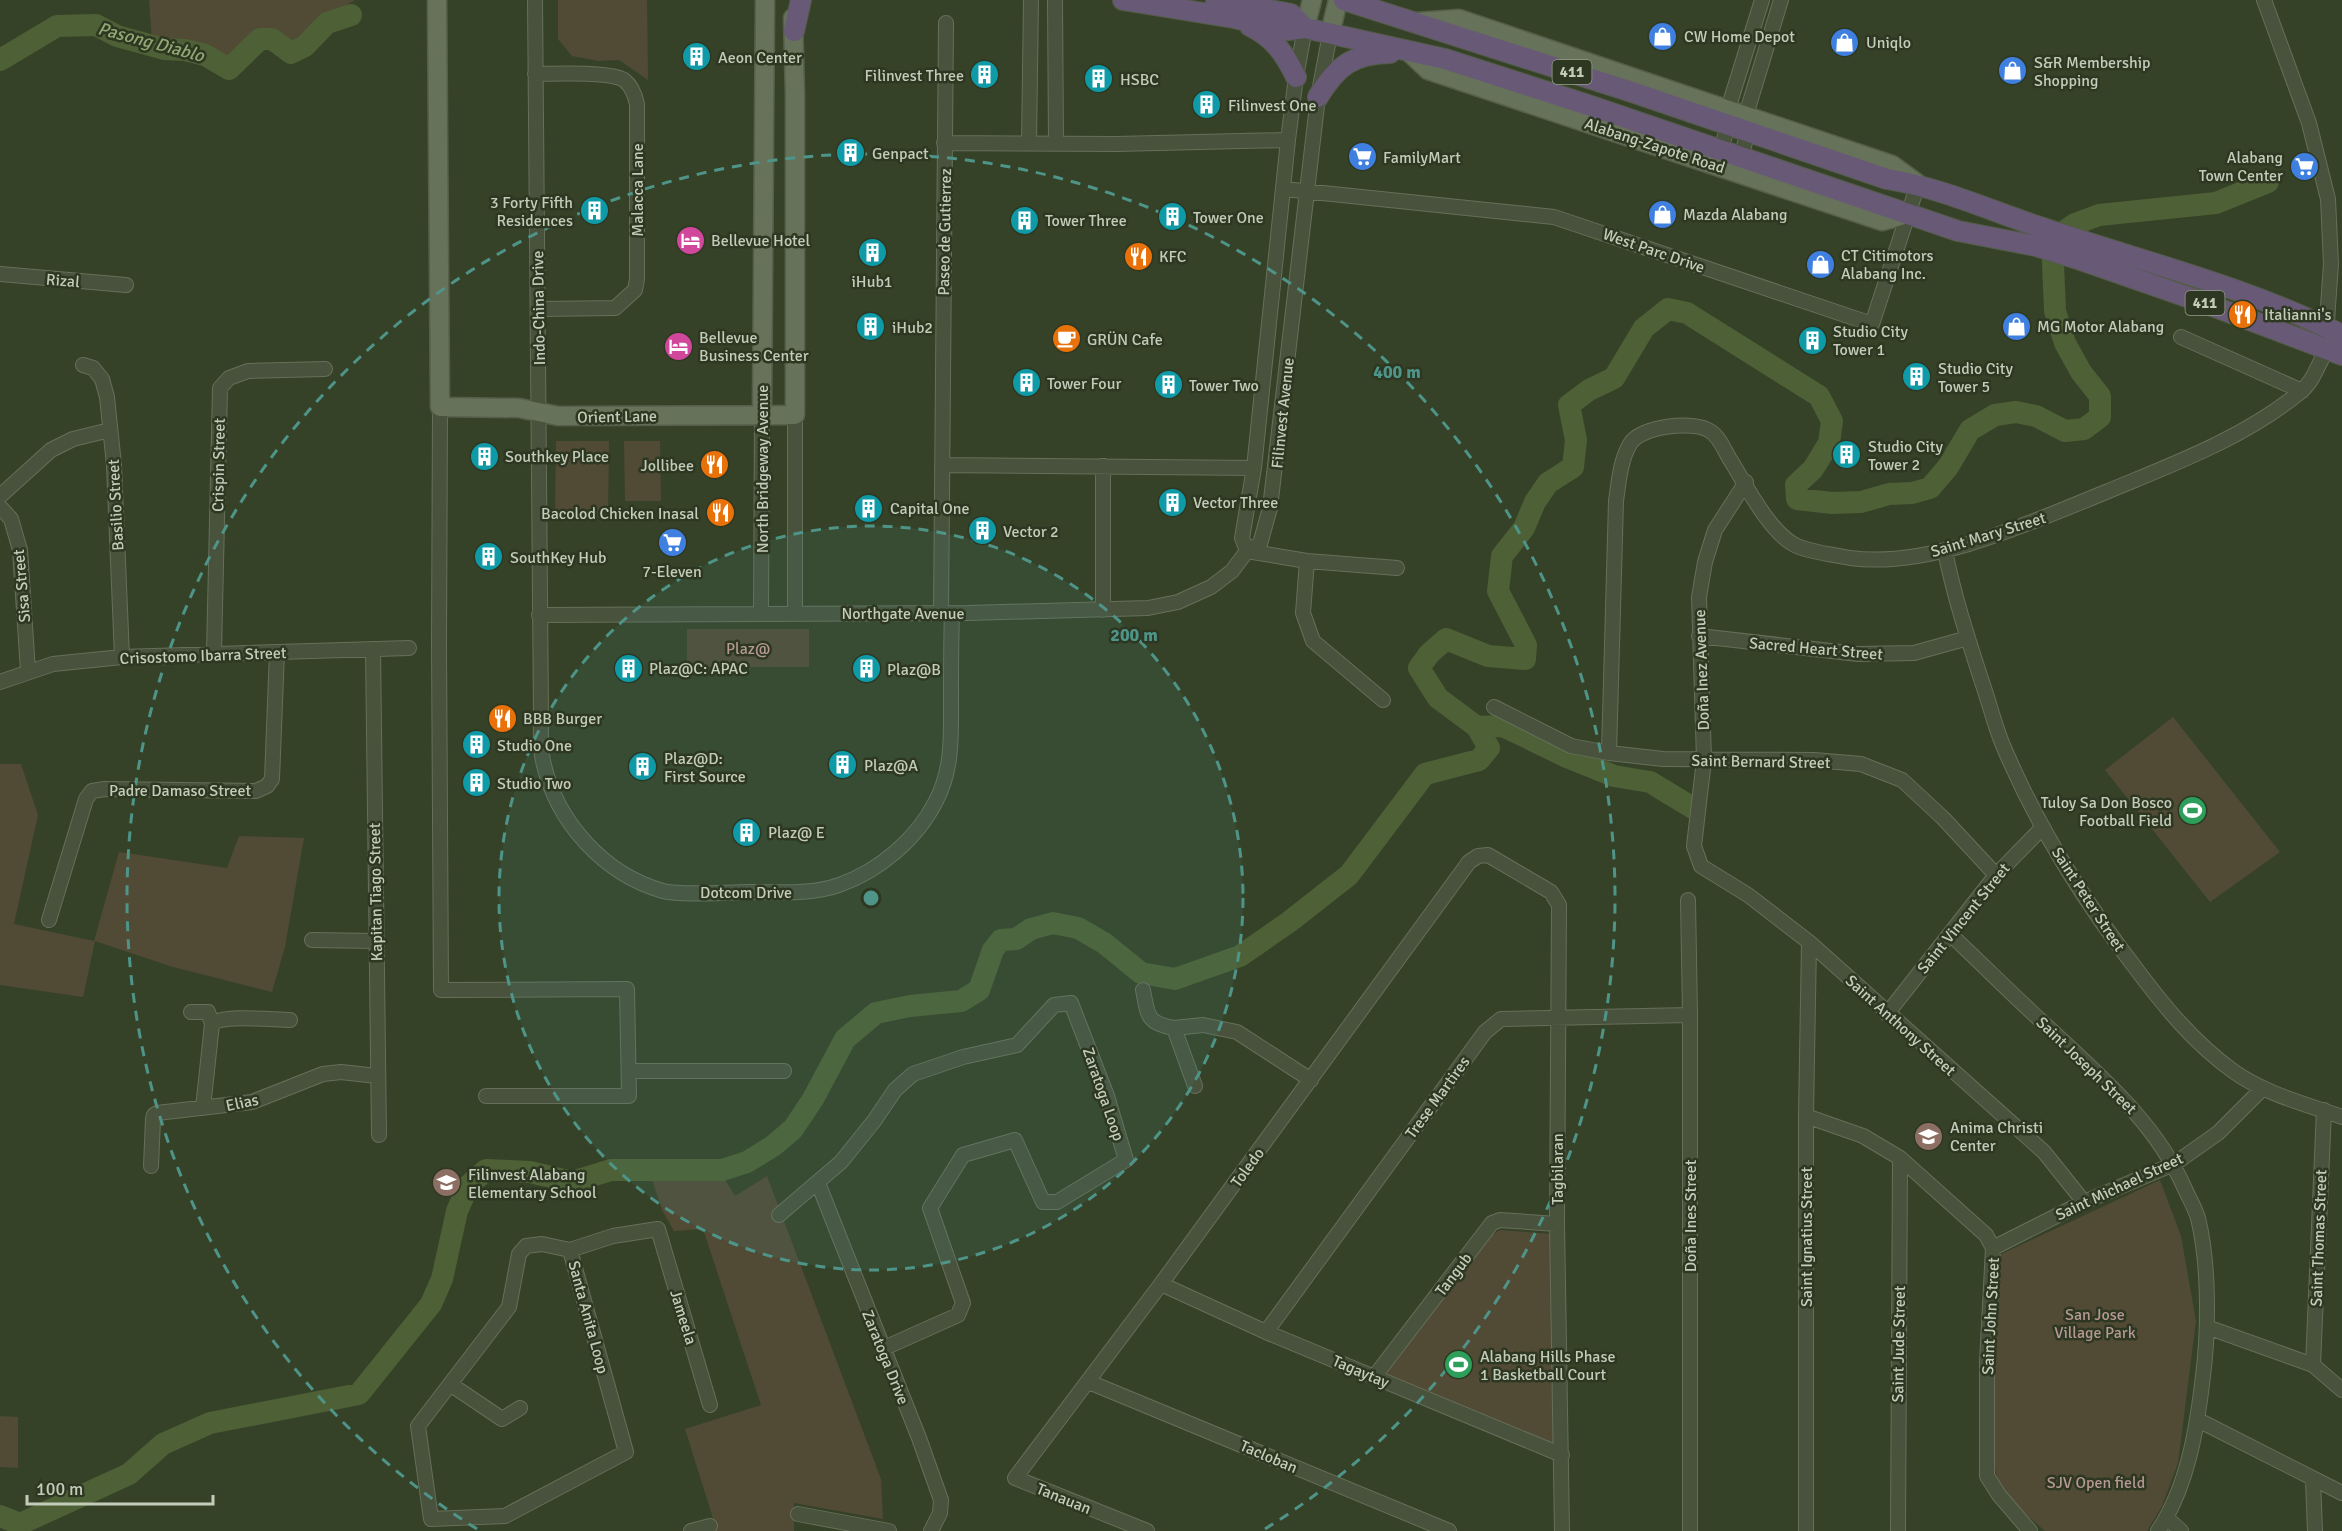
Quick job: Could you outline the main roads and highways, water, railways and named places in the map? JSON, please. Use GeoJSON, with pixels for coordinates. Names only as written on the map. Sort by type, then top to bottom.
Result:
{"type":"FeatureCollection","features":[{"type":"Feature","properties":{"kind":"highway"},"geometry":{"type":"LineString","coordinates":[[794,31],[801,0]]}},
{"type":"Feature","properties":{"kind":"highway","name":"Alabang-Zapote Road"},"geometry":{"type":"LineString","coordinates":[[1124,0],[1234,18],[1288,30],[1305,28],[1445,59],[1588,105],[1958,231],[2039,237]]}},
{"type":"Feature","properties":{"kind":"highway"},"geometry":{"type":"LineString","coordinates":[[1216,0],[1291,14],[1305,28]]}},
{"type":"Feature","properties":{"kind":"highway","name":"Alabang-Zapote Road"},"geometry":{"type":"LineString","coordinates":[[1344,0],[1738,120],[1887,179],[1918,184],[2039,237],[2085,251],[2207,281],[2336,338]]}},
{"type":"Feature","properties":{"kind":"highway"},"geometry":{"type":"LineString","coordinates":[[1395,0],[1415,22]]}},
{"type":"Feature","properties":{"kind":"highway"},"geometry":{"type":"LineString","coordinates":[[1234,18],[1268,36],[1287,58],[1296,77]]}},
{"type":"Feature","properties":{"kind":"highway"},"geometry":{"type":"LineString","coordinates":[[1318,97],[1332,75],[1344,63],[1359,57],[1409,52]]}},
{"type":"Feature","properties":{"kind":"main road","name":"Orient Lane"},"geometry":{"type":"LineString","coordinates":[[437,0],[440,406],[519,408],[558,416],[795,415]]}},
{"type":"Feature","properties":{"kind":"main road"},"geometry":{"type":"LineString","coordinates":[[755,0],[763,25]]}},
{"type":"Feature","properties":{"kind":"main road","name":"North Bridgeway Avenue"},"geometry":{"type":"LineString","coordinates":[[762,415],[763,25],[765,0]]}},
{"type":"Feature","properties":{"kind":"main road","name":"North Bridgeway Avenue"},"geometry":{"type":"LineString","coordinates":[[792,0],[795,415]]}},
{"type":"Feature","properties":{"kind":"main road","name":"Filinvest Avenue"},"geometry":{"type":"LineString","coordinates":[[1305,28],[1312,0]]}},
{"type":"Feature","properties":{"kind":"main road","name":"Filinvest Avenue"},"geometry":{"type":"LineString","coordinates":[[1330,34],[1338,0]]}},
{"type":"Feature","properties":{"kind":"main road","name":"Alabang-Zapote Road"},"geometry":{"type":"LineString","coordinates":[[1409,52],[1428,70],[1882,221],[1908,214]]}},
{"type":"Feature","properties":{"kind":"waterway","name":"Pasong Diablo"},"geometry":{"type":"LineString","coordinates":[[0,60],[57,26],[96,25],[117,36],[164,49],[185,50],[205,55],[229,69],[260,39],[272,39],[291,53],[305,46],[327,23],[351,15]]}},
{"type":"Feature","properties":{"kind":"waterway"},"geometry":{"type":"LineString","coordinates":[[0,1516],[20,1524],[129,1474],[163,1444],[210,1423],[359,1394],[431,1304],[442,1279],[457,1211],[468,1186],[486,1170],[530,1172],[572,1182],[611,1170],[722,1170],[747,1162],[773,1146],[793,1129],[813,1099],[845,1039],[876,1013],[910,1006],[961,1001],[979,990],[993,950],[1001,940],[1016,939],[1031,929],[1053,923],[1078,928],[1104,943],[1141,973],[1175,979],[1240,956],[1289,922],[1349,875],[1425,774],[1479,760],[1489,748],[1477,727],[1438,698],[1419,668],[1429,654],[1446,639],[1488,656],[1525,659],[1526,645],[1498,591],[1502,556],[1524,528],[1535,502],[1548,483],[1573,467],[1576,440],[1569,405],[1589,390],[1614,378],[1644,328],[1668,309],[1687,313],[1819,396],[1832,421],[1829,443],[1813,469],[1796,485],[1797,499],[1832,503],[1861,502],[1889,494],[1912,493],[1930,488],[1948,467],[1970,430],[1995,415],[2016,412],[2036,416],[2065,431],[2084,429],[2100,417],[2100,396],[2081,372],[2065,343],[2055,311],[2052,240],[2075,224],[2099,215],[2216,203],[2268,182]]}},
{"type":"Feature","properties":{"kind":"waterway"},"geometry":{"type":"LineString","coordinates":[[1477,727],[1503,726],[1567,757],[1614,776],[1650,782],[1693,808]]}},
{"type":"Feature","properties":{"kind":"place","name":"CW Home Depot"},"geometry":{"type":"Point","coordinates":[1663,36]}},
{"type":"Feature","properties":{"kind":"place","name":"Uniqlo"},"geometry":{"type":"Point","coordinates":[1845,42]}},
{"type":"Feature","properties":{"kind":"place","name":"Aeon Center"},"geometry":{"type":"Point","coordinates":[697,57]}},
{"type":"Feature","properties":{"kind":"place","name":"S&R Membership Shopping"},"geometry":{"type":"Point","coordinates":[2013,71]}},
{"type":"Feature","properties":{"kind":"place","name":"Filinvest Three"},"geometry":{"type":"Point","coordinates":[985,75]}},
{"type":"Feature","properties":{"kind":"place","name":"HSBC"},"geometry":{"type":"Point","coordinates":[1099,79]}},
{"type":"Feature","properties":{"kind":"place","name":"Filinvest One"},"geometry":{"type":"Point","coordinates":[1207,105]}},
{"type":"Feature","properties":{"kind":"place","name":"Genpact"},"geometry":{"type":"Point","coordinates":[851,153]}},
{"type":"Feature","properties":{"kind":"place","name":"FamilyMart"},"geometry":{"type":"Point","coordinates":[1362,157]}},
{"type":"Feature","properties":{"kind":"place","name":"Alabang Town Center"},"geometry":{"type":"Point","coordinates":[2304,166]}},
{"type":"Feature","properties":{"kind":"place","name":"3 Forty Fifth Residences"},"geometry":{"type":"Point","coordinates":[594,211]}},
{"type":"Feature","properties":{"kind":"place","name":"Mazda Alabang"},"geometry":{"type":"Point","coordinates":[1662,214]}},
{"type":"Feature","properties":{"kind":"place","name":"Tower One"},"geometry":{"type":"Point","coordinates":[1172,217]}},
{"type":"Feature","properties":{"kind":"place","name":"Tower Three"},"geometry":{"type":"Point","coordinates":[1024,220]}},
{"type":"Feature","properties":{"kind":"place","name":"Bellevue Hotel"},"geometry":{"type":"Point","coordinates":[690,240]}},
{"type":"Feature","properties":{"kind":"place","name":"iHub1"},"geometry":{"type":"Point","coordinates":[872,253]}},
{"type":"Feature","properties":{"kind":"place","name":"KFC"},"geometry":{"type":"Point","coordinates":[1138,256]}},
{"type":"Feature","properties":{"kind":"place","name":"CT Citimotors Alabang Inc."},"geometry":{"type":"Point","coordinates":[1820,264]}},
{"type":"Feature","properties":{"kind":"place","name":"Italianni's"},"geometry":{"type":"Point","coordinates":[2243,314]}},
{"type":"Feature","properties":{"kind":"place","name":"MG Motor Alabang"},"geometry":{"type":"Point","coordinates":[2016,326]}},
{"type":"Feature","properties":{"kind":"place","name":"iHub2"},"geometry":{"type":"Point","coordinates":[871,327]}},
{"type":"Feature","properties":{"kind":"place","name":"GRÜN Cafe"},"geometry":{"type":"Point","coordinates":[1066,339]}},
{"type":"Feature","properties":{"kind":"place","name":"Studio City Tower 1"},"geometry":{"type":"Point","coordinates":[1812,340]}},
{"type":"Feature","properties":{"kind":"place","name":"Bellevue Business Center"},"geometry":{"type":"Point","coordinates":[678,346]}},
{"type":"Feature","properties":{"kind":"place","name":"Studio City Tower 5"},"geometry":{"type":"Point","coordinates":[1917,377]}},
{"type":"Feature","properties":{"kind":"place","name":"Tower Four"},"geometry":{"type":"Point","coordinates":[1026,383]}},
{"type":"Feature","properties":{"kind":"place","name":"Tower Two"},"geometry":{"type":"Point","coordinates":[1168,385]}},
{"type":"Feature","properties":{"kind":"place","name":"Studio City Tower 2"},"geometry":{"type":"Point","coordinates":[1847,455]}},
{"type":"Feature","properties":{"kind":"place","name":"Southkey Place"},"geometry":{"type":"Point","coordinates":[484,456]}},
{"type":"Feature","properties":{"kind":"place","name":"Jollibee"},"geometry":{"type":"Point","coordinates":[715,465]}},
{"type":"Feature","properties":{"kind":"place","name":"Vector Three"},"geometry":{"type":"Point","coordinates":[1172,502]}},
{"type":"Feature","properties":{"kind":"place","name":"Capital One"},"geometry":{"type":"Point","coordinates":[869,508]}},
{"type":"Feature","properties":{"kind":"place","name":"Bacolod Chicken Inasal"},"geometry":{"type":"Point","coordinates":[720,513]}},
{"type":"Feature","properties":{"kind":"place","name":"Vector 2"},"geometry":{"type":"Point","coordinates":[982,531]}},
{"type":"Feature","properties":{"kind":"place","name":"7-Eleven"},"geometry":{"type":"Point","coordinates":[672,543]}},
{"type":"Feature","properties":{"kind":"place","name":"SouthKey Hub"},"geometry":{"type":"Point","coordinates":[489,557]}},
{"type":"Feature","properties":{"kind":"place","name":"Plaz@C: APAC"},"geometry":{"type":"Point","coordinates":[628,668]}},
{"type":"Feature","properties":{"kind":"place","name":"Plaz@B"},"geometry":{"type":"Point","coordinates":[866,669]}},
{"type":"Feature","properties":{"kind":"place","name":"BBB Burger"},"geometry":{"type":"Point","coordinates":[502,718]}},
{"type":"Feature","properties":{"kind":"place","name":"Studio One"},"geometry":{"type":"Point","coordinates":[476,745]}},
{"type":"Feature","properties":{"kind":"place","name":"Plaz@A"},"geometry":{"type":"Point","coordinates":[843,765]}},
{"type":"Feature","properties":{"kind":"place","name":"Plaz@D: First Source"},"geometry":{"type":"Point","coordinates":[643,767]}},
{"type":"Feature","properties":{"kind":"place","name":"Studio Two"},"geometry":{"type":"Point","coordinates":[476,783]}},
{"type":"Feature","properties":{"kind":"place","name":"Tuloy Sa Don Bosco Football Field"},"geometry":{"type":"Point","coordinates":[2193,811]}},
{"type":"Feature","properties":{"kind":"place","name":"Plaz@ E"},"geometry":{"type":"Point","coordinates":[747,832]}},
{"type":"Feature","properties":{"kind":"place","name":"Anima Christi Center"},"geometry":{"type":"Point","coordinates":[1929,1136]}},
{"type":"Feature","properties":{"kind":"place","name":"Filinvest Alabang Elementary School"},"geometry":{"type":"Point","coordinates":[447,1183]}},
{"type":"Feature","properties":{"kind":"place","name":"Alabang Hills Phase 1 Basketball Court"},"geometry":{"type":"Point","coordinates":[1459,1365]}},
{"type":"Feature","properties":{"kind":"park label","name":"Plaz@"},"geometry":{"type":"Point","coordinates":[748,648]}},
{"type":"Feature","properties":{"kind":"park label","name":"San Jose Village Park"},"geometry":{"type":"Point","coordinates":[2095,1323]}},
{"type":"Feature","properties":{"kind":"park label","name":"SJV Open field"},"geometry":{"type":"Point","coordinates":[2096,1482]}}]}
